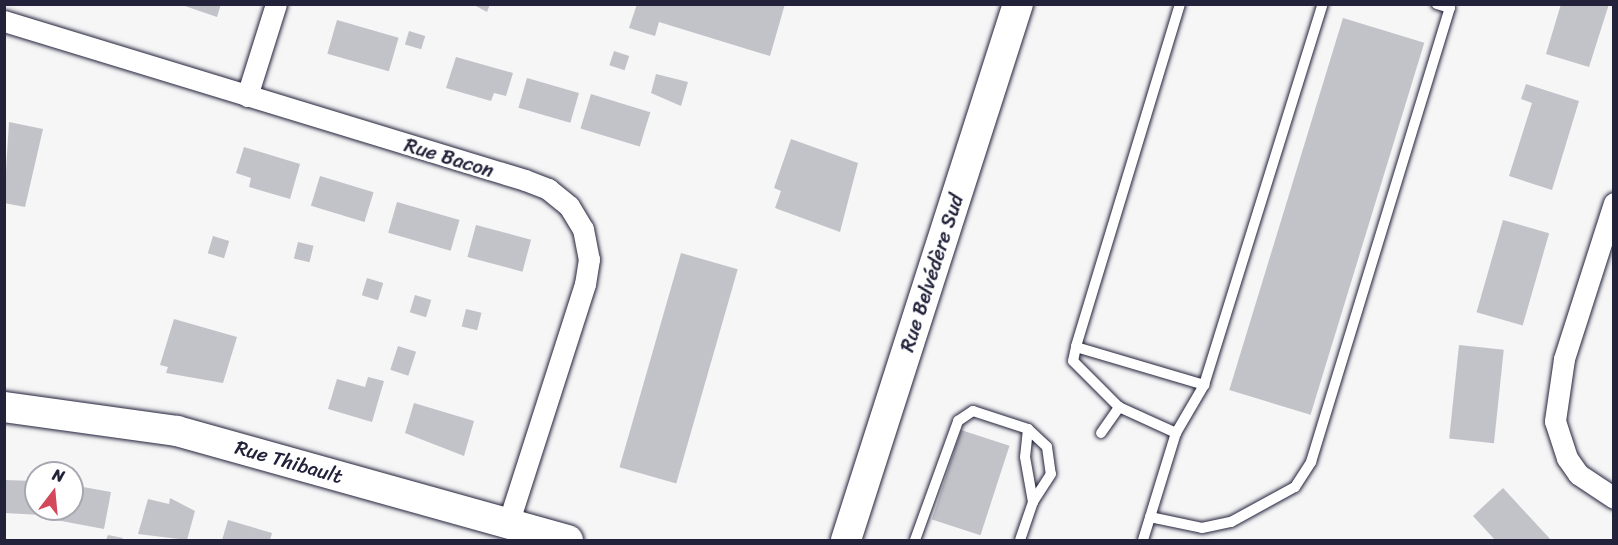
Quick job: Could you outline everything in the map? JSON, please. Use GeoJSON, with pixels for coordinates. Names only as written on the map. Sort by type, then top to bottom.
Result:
{"type":"FeatureCollection","features":[{"type":"Feature","properties":{"kind":"street"},"geometry":{"type":"LineString","coordinates":[[247,96],[276,4]]}},
{"type":"Feature","properties":{"kind":"street","name":"Rue Belvédère Sud"},"geometry":{"type":"LineString","coordinates":[[846,540],[1017,4]]}},
{"type":"Feature","properties":{"kind":"street","name":"Rue Bacon"},"geometry":{"type":"LineString","coordinates":[[4,21],[525,180],[548,189],[569,206],[585,239],[585,284],[508,524]]}},
{"type":"Feature","properties":{"kind":"street"},"geometry":{"type":"LineString","coordinates":[[1614,203],[1564,359],[1555,421],[1567,458],[1578,474],[1614,498]]}},
{"type":"Feature","properties":{"kind":"street","name":"Rue Thibault"},"geometry":{"type":"LineString","coordinates":[[4,407],[177,431],[568,540]]}},
{"type":"Feature","properties":{"kind":"lane"},"geometry":{"type":"LineString","coordinates":[[1176,433],[1119,407],[1073,361],[1180,4]]}},
{"type":"Feature","properties":{"kind":"lane"},"geometry":{"type":"LineString","coordinates":[[1143,540],[1176,433],[1204,385],[1323,4]]}},
{"type":"Feature","properties":{"kind":"lane"},"geometry":{"type":"LineString","coordinates":[[1150,518],[1202,528],[1231,522],[1295,487],[1311,462],[1451,7],[1437,4]]}},
{"type":"Feature","properties":{"kind":"lane"},"geometry":{"type":"LineString","coordinates":[[1076,347],[1204,385]]}},
{"type":"Feature","properties":{"kind":"lane"},"geometry":{"type":"LineString","coordinates":[[1101,433],[1119,407]]}},
{"type":"Feature","properties":{"kind":"lane"},"geometry":{"type":"LineString","coordinates":[[915,540],[964,415],[972,411],[1028,429],[1039,437],[1051,460],[1046,486],[1033,502],[1020,540]]}},
{"type":"Feature","properties":{"kind":"lane"},"geometry":{"type":"LineString","coordinates":[[1028,429],[1025,457],[1033,502]]}},
{"type":"Feature","properties":{"kind":"building"},"geometry":{"type":"Polygon","coordinates":[[[179,4],[221,4],[217,17],[179,4]]]}},
{"type":"Feature","properties":{"kind":"building"},"geometry":{"type":"Polygon","coordinates":[[[472,4],[490,4],[487,12],[472,4]]]}},
{"type":"Feature","properties":{"kind":"building"},"geometry":{"type":"Polygon","coordinates":[[[637,4],[785,4],[770,56],[659,22],[655,36],[629,28],[637,4]]]}},
{"type":"Feature","properties":{"kind":"building"},"geometry":{"type":"Polygon","coordinates":[[[1561,4],[1609,4],[1589,67],[1546,54],[1561,4]]]}},
{"type":"Feature","properties":{"kind":"building"},"geometry":{"type":"Polygon","coordinates":[[[1343,18],[1424,43],[1311,415],[1229,390],[1343,18]]]}},
{"type":"Feature","properties":{"kind":"building"},"geometry":{"type":"Polygon","coordinates":[[[337,20],[399,38],[389,71],[327,54],[337,20]]]}},
{"type":"Feature","properties":{"kind":"building"},"geometry":{"type":"Polygon","coordinates":[[[409,31],[425,36],[421,49],[405,44],[409,31]]]}},
{"type":"Feature","properties":{"kind":"building"},"geometry":{"type":"Polygon","coordinates":[[[614,51],[629,56],[625,70],[609,65],[614,51]]]}},
{"type":"Feature","properties":{"kind":"building"},"geometry":{"type":"Polygon","coordinates":[[[456,57],[513,73],[506,96],[494,93],[491,101],[446,88],[456,57]]]}},
{"type":"Feature","properties":{"kind":"building"},"geometry":{"type":"Polygon","coordinates":[[[656,74],[688,82],[681,106],[651,93],[656,74]]]}},
{"type":"Feature","properties":{"kind":"building"},"geometry":{"type":"Polygon","coordinates":[[[527,78],[579,93],[570,123],[518,108],[527,78]]]}},
{"type":"Feature","properties":{"kind":"building"},"geometry":{"type":"Polygon","coordinates":[[[1526,84],[1579,101],[1552,190],[1509,176],[1532,103],[1521,99],[1526,84]]]}},
{"type":"Feature","properties":{"kind":"building"},"geometry":{"type":"Polygon","coordinates":[[[591,94],[650,112],[640,147],[580,128],[591,94]]]}},
{"type":"Feature","properties":{"kind":"building"},"geometry":{"type":"Polygon","coordinates":[[[9,122],[43,129],[25,207],[4,203],[9,122]]]}},
{"type":"Feature","properties":{"kind":"building"},"geometry":{"type":"Polygon","coordinates":[[[791,139],[858,163],[840,232],[775,208],[781,191],[774,188],[791,139]]]}},
{"type":"Feature","properties":{"kind":"building"},"geometry":{"type":"Polygon","coordinates":[[[244,147],[300,164],[290,199],[249,187],[251,178],[236,173],[244,147]]]}},
{"type":"Feature","properties":{"kind":"building"},"geometry":{"type":"Polygon","coordinates":[[[320,176],[374,192],[364,222],[311,206],[320,176]]]}},
{"type":"Feature","properties":{"kind":"building"},"geometry":{"type":"Polygon","coordinates":[[[397,202],[459,220],[451,251],[388,233],[397,202]]]}},
{"type":"Feature","properties":{"kind":"building"},"geometry":{"type":"Polygon","coordinates":[[[1503,220],[1549,233],[1523,326],[1477,312],[1503,220]]]}},
{"type":"Feature","properties":{"kind":"building"},"geometry":{"type":"Polygon","coordinates":[[[476,225],[531,240],[523,272],[467,257],[476,225]]]}},
{"type":"Feature","properties":{"kind":"building"},"geometry":{"type":"Polygon","coordinates":[[[213,236],[229,241],[224,258],[208,253],[213,236]]]}},
{"type":"Feature","properties":{"kind":"building"},"geometry":{"type":"Polygon","coordinates":[[[298,242],[314,246],[309,262],[294,258],[298,242]]]}},
{"type":"Feature","properties":{"kind":"building"},"geometry":{"type":"Polygon","coordinates":[[[681,253],[738,269],[676,484],[620,467],[681,253]]]}},
{"type":"Feature","properties":{"kind":"building"},"geometry":{"type":"Polygon","coordinates":[[[367,278],[383,283],[378,300],[362,295],[367,278]]]}},
{"type":"Feature","properties":{"kind":"building"},"geometry":{"type":"Polygon","coordinates":[[[415,295],[431,300],[426,317],[410,312],[415,295]]]}},
{"type":"Feature","properties":{"kind":"building"},"geometry":{"type":"Polygon","coordinates":[[[466,309],[482,313],[477,330],[462,326],[466,309]]]}},
{"type":"Feature","properties":{"kind":"building"},"geometry":{"type":"Polygon","coordinates":[[[174,319],[237,337],[223,383],[166,373],[168,367],[160,365],[174,319]]]}},
{"type":"Feature","properties":{"kind":"building"},"geometry":{"type":"Polygon","coordinates":[[[1459,345],[1504,350],[1494,443],[1449,438],[1459,345]]]}},
{"type":"Feature","properties":{"kind":"building"},"geometry":{"type":"Polygon","coordinates":[[[398,346],[416,352],[408,376],[390,370],[398,346]]]}},
{"type":"Feature","properties":{"kind":"building"},"geometry":{"type":"Polygon","coordinates":[[[368,377],[384,381],[372,422],[328,409],[337,379],[365,387],[368,377]]]}},
{"type":"Feature","properties":{"kind":"building"},"geometry":{"type":"Polygon","coordinates":[[[414,403],[474,421],[464,456],[405,433],[414,403]]]}},
{"type":"Feature","properties":{"kind":"building"},"geometry":{"type":"Polygon","coordinates":[[[961,430],[1010,446],[980,535],[932,519],[961,430]]]}},
{"type":"Feature","properties":{"kind":"building"},"geometry":{"type":"Polygon","coordinates":[[[4,480],[24,481],[24,514],[4,513],[4,480]]]}},
{"type":"Feature","properties":{"kind":"building"},"geometry":{"type":"Polygon","coordinates":[[[84,487],[111,492],[104,529],[61,521],[84,521],[84,487]]]}},
{"type":"Feature","properties":{"kind":"building"},"geometry":{"type":"Polygon","coordinates":[[[1503,488],[1551,540],[1495,540],[1473,516],[1503,488]]]}},
{"type":"Feature","properties":{"kind":"building"},"geometry":{"type":"Polygon","coordinates":[[[170,498],[195,511],[187,540],[138,534],[148,499],[169,504],[170,498]]]}},
{"type":"Feature","properties":{"kind":"building"},"geometry":{"type":"Polygon","coordinates":[[[228,520],[272,533],[270,540],[222,540],[228,520]]]}},
{"type":"Feature","properties":{"kind":"building"},"geometry":{"type":"Polygon","coordinates":[[[108,535],[123,538],[122,540],[106,540],[108,535]]]}}]}
